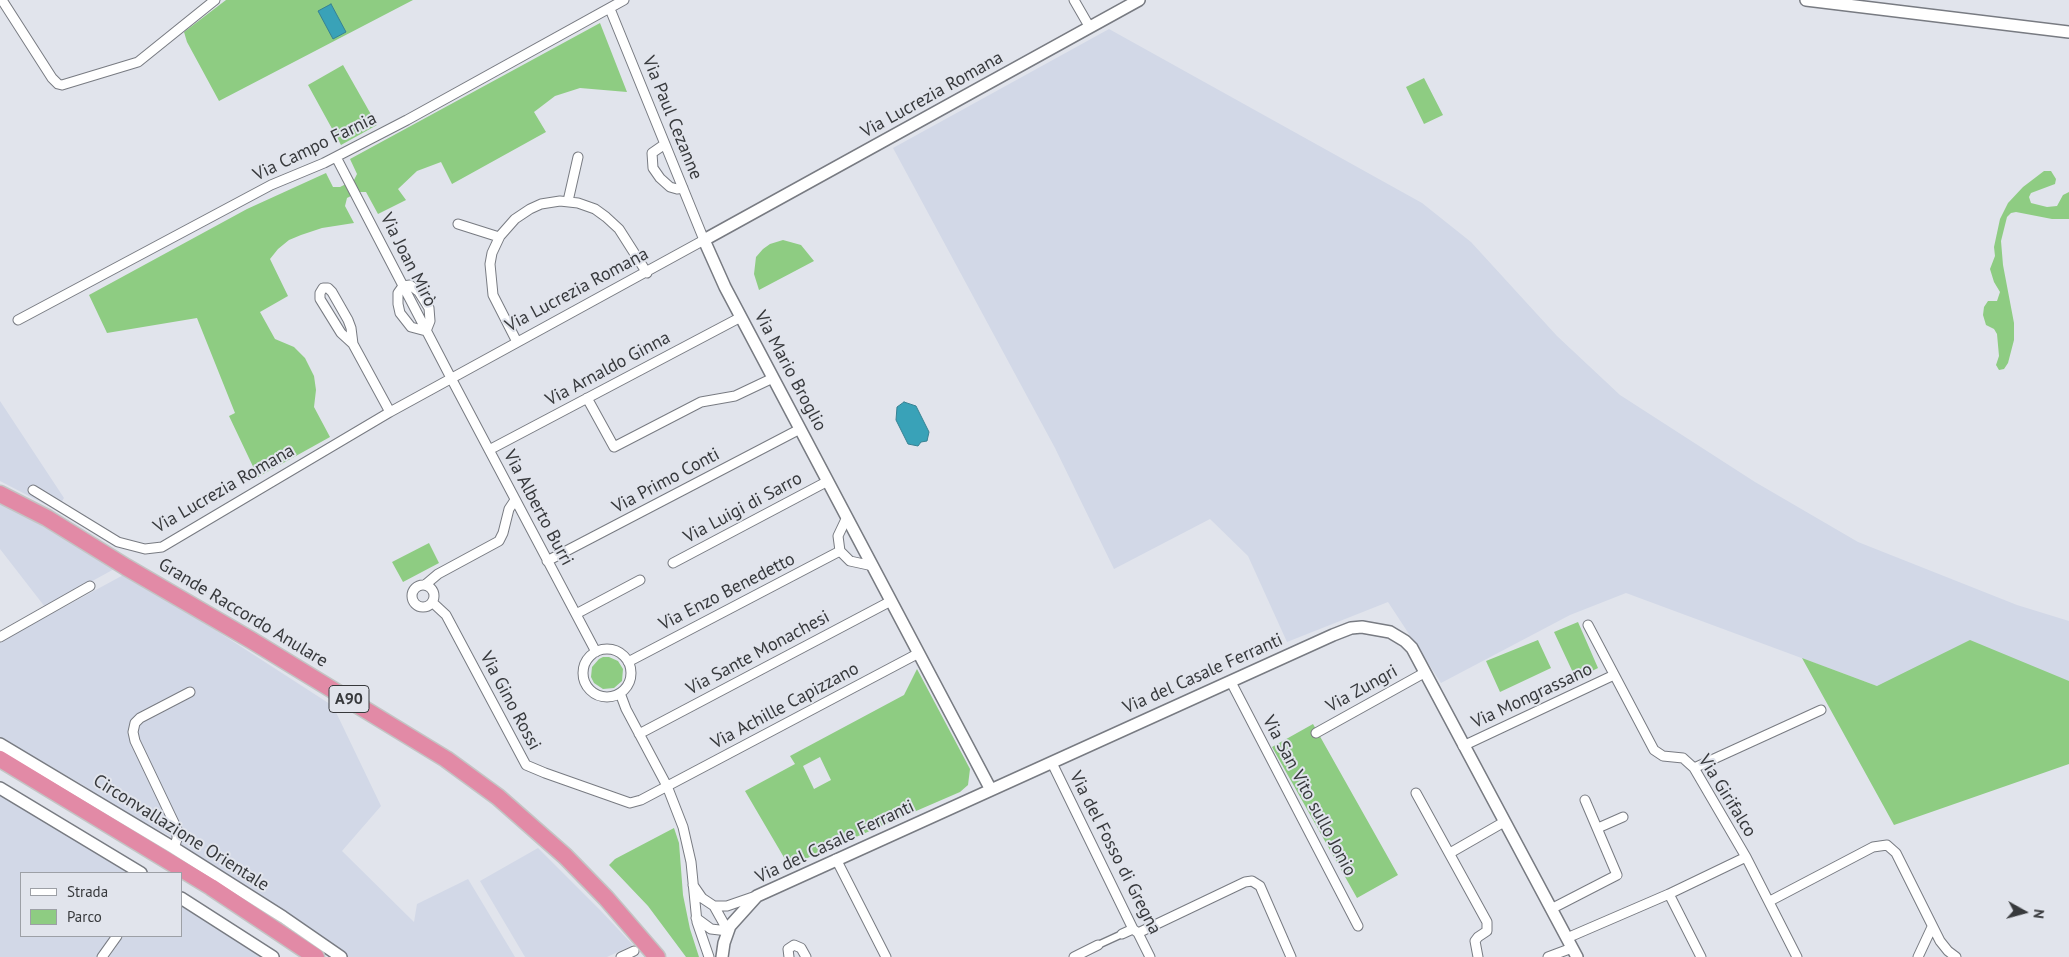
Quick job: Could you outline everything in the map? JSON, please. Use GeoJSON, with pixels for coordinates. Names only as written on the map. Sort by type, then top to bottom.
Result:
{"type":"FeatureCollection","features":[{"type":"Feature","properties":{"kind":"highway","name":"Grande Raccordo Anulare"},"geometry":{"type":"LineString","coordinates":[[0,494],[47,518],[446,759],[498,797],[565,856],[606,898],[657,957]]}},
{"type":"Feature","properties":{"kind":"highway"},"geometry":{"type":"LineString","coordinates":[[0,760],[211,887],[316,957]]}},
{"type":"Feature","properties":{"kind":"street"},"geometry":{"type":"LineString","coordinates":[[2,0],[52,78],[62,85],[138,62],[215,0]]}},
{"type":"Feature","properties":{"kind":"street","name":"Via Campo Farnia"},"geometry":{"type":"LineString","coordinates":[[18,320],[271,185],[336,157],[407,120],[624,0]]}},
{"type":"Feature","properties":{"kind":"street"},"geometry":{"type":"LineString","coordinates":[[1074,0],[1089,26]]}},
{"type":"Feature","properties":{"kind":"street","name":"Via Lucrezia Romana"},"geometry":{"type":"LineString","coordinates":[[33,490],[118,542],[140,548],[160,548],[390,412],[1139,0]]}},
{"type":"Feature","properties":{"kind":"street"},"geometry":{"type":"LineString","coordinates":[[1806,0],[2069,32]]}},
{"type":"Feature","properties":{"kind":"street","name":"Via Paul Cezanne"},"geometry":{"type":"LineString","coordinates":[[610,9],[704,240]]}},
{"type":"Feature","properties":{"kind":"street"},"geometry":{"type":"LineString","coordinates":[[665,144],[652,153],[651,158],[654,168],[660,178],[670,187],[683,188]]}},
{"type":"Feature","properties":{"kind":"street","name":"Via Joan Mirò"},"geometry":{"type":"LineString","coordinates":[[336,157],[451,378]]}},
{"type":"Feature","properties":{"kind":"street"},"geometry":{"type":"LineString","coordinates":[[568,201],[578,157]]}},
{"type":"Feature","properties":{"kind":"street"},"geometry":{"type":"LineString","coordinates":[[517,342],[495,301],[491,289],[490,258],[500,237],[515,220],[530,209],[551,202],[568,201],[591,207],[610,219],[622,233],[646,272]]}},
{"type":"Feature","properties":{"kind":"street"},"geometry":{"type":"LineString","coordinates":[[458,224],[500,237]]}},
{"type":"Feature","properties":{"kind":"street","name":"Via Mario Broglio"},"geometry":{"type":"LineString","coordinates":[[704,240],[741,317],[991,790]]}},
{"type":"Feature","properties":{"kind":"street"},"geometry":{"type":"LineString","coordinates":[[410,285],[415,288],[426,300],[430,324],[426,331],[411,327],[402,317],[397,297],[403,286],[410,285]]}},
{"type":"Feature","properties":{"kind":"street"},"geometry":{"type":"LineString","coordinates":[[353,344],[352,328],[348,320],[332,292],[328,288],[323,288],[320,293],[320,299],[341,333],[353,344],[390,412]]}},
{"type":"Feature","properties":{"kind":"street","name":"Via Arnaldo Ginna"},"geometry":{"type":"LineString","coordinates":[[490,450],[741,317]]}},
{"type":"Feature","properties":{"kind":"street","name":"Via Alberto Burri"},"geometry":{"type":"LineString","coordinates":[[451,378],[596,652]]}},
{"type":"Feature","properties":{"kind":"street"},"geometry":{"type":"LineString","coordinates":[[587,398],[614,447],[701,402],[735,396],[773,378]]}},
{"type":"Feature","properties":{"kind":"street","name":"Via Primo Conti"},"geometry":{"type":"LineString","coordinates":[[547,561],[800,429]]}},
{"type":"Feature","properties":{"kind":"street","name":"Via Luigi di Sarro"},"geometry":{"type":"LineString","coordinates":[[673,563],[828,481]]}},
{"type":"Feature","properties":{"kind":"street"},"geometry":{"type":"LineString","coordinates":[[432,602],[426,606],[419,606],[412,598],[415,588],[425,585],[438,574],[499,541],[504,533],[509,509],[515,500]]}},
{"type":"Feature","properties":{"kind":"street"},"geometry":{"type":"LineString","coordinates":[[848,517],[839,533],[838,543],[840,552],[850,561],[873,566]]}},
{"type":"Feature","properties":{"kind":"street","name":"Via Enzo Benedetto"},"geometry":{"type":"LineString","coordinates":[[628,662],[840,552]]}},
{"type":"Feature","properties":{"kind":"street"},"geometry":{"type":"LineString","coordinates":[[576,614],[640,580]]}},
{"type":"Feature","properties":{"kind":"street","name":"Via Gino Rossi"},"geometry":{"type":"LineString","coordinates":[[425,585],[433,592],[432,602],[446,615],[528,767],[630,803],[641,800],[667,786]]}},
{"type":"Feature","properties":{"kind":"street"},"geometry":{"type":"LineString","coordinates":[[0,637],[90,586]]}},
{"type":"Feature","properties":{"kind":"street","name":"Via Sante Monachesi"},"geometry":{"type":"LineString","coordinates":[[639,734],[892,601]]}},
{"type":"Feature","properties":{"kind":"street","name":"Via Girifalco"},"geometry":{"type":"LineString","coordinates":[[1548,957],[1572,948],[1669,894],[1746,857],[1694,768],[1683,758],[1663,756],[1655,752],[1588,624]]}},
{"type":"Feature","properties":{"kind":"street","name":"Via del Casale Ferranti"},"geometry":{"type":"LineString","coordinates":[[722,957],[728,931],[736,917],[757,896],[1333,634],[1356,628],[1382,630],[1404,641],[1412,648],[1572,948]]}},
{"type":"Feature","properties":{"kind":"street"},"geometry":{"type":"LineString","coordinates":[[614,650],[621,654],[628,662],[631,670],[630,681],[620,693],[609,697],[601,696],[594,693],[587,684],[584,676],[585,664],[596,652],[614,650]]}},
{"type":"Feature","properties":{"kind":"street","name":"Via Achille Capizzano"},"geometry":{"type":"LineString","coordinates":[[667,786],[919,654]]}},
{"type":"Feature","properties":{"kind":"street","name":"Via Zungri"},"geometry":{"type":"LineString","coordinates":[[1316,733],[1424,673]]}},
{"type":"Feature","properties":{"kind":"street","name":"Via Mongrassano"},"geometry":{"type":"LineString","coordinates":[[1463,746],[1614,675]]}},
{"type":"Feature","properties":{"kind":"street","name":"Via San Vito sullo Jonio"},"geometry":{"type":"LineString","coordinates":[[1231,682],[1358,926]]}},
{"type":"Feature","properties":{"kind":"street"},"geometry":{"type":"LineString","coordinates":[[174,848],[177,839],[177,829],[135,741],[133,732],[134,726],[140,718],[190,692]]}},
{"type":"Feature","properties":{"kind":"street"},"geometry":{"type":"LineString","coordinates":[[620,693],[626,709],[667,786],[686,836],[691,862],[696,918],[709,957]]}},
{"type":"Feature","properties":{"kind":"street"},"geometry":{"type":"LineString","coordinates":[[1694,768],[1821,710]]}},
{"type":"Feature","properties":{"kind":"street","name":"Circonvallazione Orientale"},"geometry":{"type":"LineString","coordinates":[[0,744],[174,848],[283,917],[341,957]]}},
{"type":"Feature","properties":{"kind":"street","name":"Via del Fosso di Gregna"},"geometry":{"type":"LineString","coordinates":[[1052,763],[1135,931],[1150,957]]}},
{"type":"Feature","properties":{"kind":"street"},"geometry":{"type":"LineString","coordinates":[[971,798],[979,786],[983,774]]}},
{"type":"Feature","properties":{"kind":"street"},"geometry":{"type":"LineString","coordinates":[[0,788],[139,872]]}},
{"type":"Feature","properties":{"kind":"street"},"geometry":{"type":"LineString","coordinates":[[1416,793],[1450,852],[1488,926],[1486,933],[1475,941],[1478,957]]}},
{"type":"Feature","properties":{"kind":"street"},"geometry":{"type":"LineString","coordinates":[[1551,909],[1617,874],[1585,800]]}},
{"type":"Feature","properties":{"kind":"street"},"geometry":{"type":"LineString","coordinates":[[1598,828],[1623,817]]}},
{"type":"Feature","properties":{"kind":"street"},"geometry":{"type":"LineString","coordinates":[[1450,852],[1504,822]]}},
{"type":"Feature","properties":{"kind":"street"},"geometry":{"type":"LineString","coordinates":[[1770,901],[1873,846],[1883,844],[1890,846],[1894,850],[1932,927],[1944,947],[1956,957]]}},
{"type":"Feature","properties":{"kind":"street"},"geometry":{"type":"LineString","coordinates":[[1746,857],[1798,957]]}},
{"type":"Feature","properties":{"kind":"street"},"geometry":{"type":"LineString","coordinates":[[836,859],[886,957]]}},
{"type":"Feature","properties":{"kind":"street"},"geometry":{"type":"LineString","coordinates":[[1074,957],[1122,934],[1135,931],[1245,882],[1254,882],[1260,888],[1291,957]]}},
{"type":"Feature","properties":{"kind":"street"},"geometry":{"type":"LineString","coordinates":[[692,884],[702,898],[714,906],[728,931]]}},
{"type":"Feature","properties":{"kind":"street"},"geometry":{"type":"LineString","coordinates":[[1669,894],[1701,957]]}},
{"type":"Feature","properties":{"kind":"street"},"geometry":{"type":"LineString","coordinates":[[714,906],[727,906],[757,896]]}},
{"type":"Feature","properties":{"kind":"street"},"geometry":{"type":"LineString","coordinates":[[182,899],[273,957]]}},
{"type":"Feature","properties":{"kind":"street"},"geometry":{"type":"LineString","coordinates":[[696,918],[710,928],[728,931]]}},
{"type":"Feature","properties":{"kind":"street"},"geometry":{"type":"LineString","coordinates":[[1918,957],[1932,927]]}},
{"type":"Feature","properties":{"kind":"street"},"geometry":{"type":"LineString","coordinates":[[102,957],[116,937]]}},
{"type":"Feature","properties":{"kind":"street"},"geometry":{"type":"LineString","coordinates":[[789,957],[788,949],[794,945],[801,948],[806,957]]}},
{"type":"Feature","properties":{"kind":"street"},"geometry":{"type":"LineString","coordinates":[[621,957],[634,951]]}},
{"type":"Feature","properties":{"kind":"shaded area"},"geometry":{"type":"Polygon","coordinates":[[[1109,29],[1422,203],[1471,242],[1557,336],[1620,395],[1755,482],[1858,542],[2017,605],[2069,621],[2069,683],[1877,686],[1626,593],[1570,615],[1441,683],[1388,602],[1287,642],[1248,556],[1210,519],[1114,569],[1055,448],[893,148],[1109,29]]]}},
{"type":"Feature","properties":{"kind":"shaded area"},"geometry":{"type":"Polygon","coordinates":[[[0,401],[64,498],[56,510],[0,481],[0,401]]]}},
{"type":"Feature","properties":{"kind":"shaded area"},"geometry":{"type":"Polygon","coordinates":[[[0,503],[116,568],[45,607],[0,549],[0,503]]]}},
{"type":"Feature","properties":{"kind":"shaded area"},"geometry":{"type":"Polygon","coordinates":[[[127,573],[333,706],[381,806],[342,851],[414,922],[417,904],[468,879],[515,957],[348,957],[171,837],[118,808],[83,785],[0,737],[0,642],[127,573]]]}},
{"type":"Feature","properties":{"kind":"shaded area"},"geometry":{"type":"Polygon","coordinates":[[[0,793],[134,872],[20,872],[20,937],[112,937],[98,957],[0,957],[0,793]]]}},
{"type":"Feature","properties":{"kind":"shaded area"},"geometry":{"type":"Polygon","coordinates":[[[538,848],[633,945],[607,957],[525,957],[480,881],[538,848]]]}},
{"type":"Feature","properties":{"kind":"shaded area"},"geometry":{"type":"Polygon","coordinates":[[[182,904],[266,957],[109,957],[122,937],[182,937],[182,904]]]}},
{"type":"Feature","properties":{"kind":"green space"},"geometry":{"type":"Polygon","coordinates":[[[226,0],[413,0],[219,101],[187,42],[184,32],[226,0]]]}},
{"type":"Feature","properties":{"kind":"green space"},"geometry":{"type":"Polygon","coordinates":[[[600,23],[627,92],[580,88],[555,96],[534,112],[546,132],[452,184],[441,162],[417,171],[398,189],[406,200],[378,214],[366,192],[359,192],[347,198],[345,206],[354,223],[322,228],[289,240],[270,259],[288,296],[260,312],[275,339],[294,347],[305,358],[314,376],[316,390],[314,407],[330,437],[258,477],[229,416],[235,413],[197,318],[107,333],[89,295],[247,209],[326,173],[333,187],[340,187],[354,180],[357,174],[350,159],[600,23]]]}},
{"type":"Feature","properties":{"kind":"green space"},"geometry":{"type":"Polygon","coordinates":[[[343,65],[377,125],[341,145],[308,85],[343,65]]]}},
{"type":"Feature","properties":{"kind":"green space"},"geometry":{"type":"Polygon","coordinates":[[[1424,78],[1443,115],[1424,124],[1406,87],[1424,78]]]}},
{"type":"Feature","properties":{"kind":"green space"},"geometry":{"type":"Polygon","coordinates":[[[2044,171],[2051,171],[2056,179],[2055,184],[2031,193],[2029,197],[2031,203],[2047,207],[2057,206],[2063,195],[2069,192],[2069,219],[2052,219],[2016,212],[2011,213],[2007,217],[2001,241],[2003,265],[2014,323],[2014,340],[2008,363],[2004,369],[1999,370],[1996,365],[1999,356],[1997,334],[1994,329],[1986,325],[1983,315],[1984,307],[1988,301],[1997,301],[2000,292],[1994,282],[1990,269],[1995,256],[1994,247],[2000,219],[2008,203],[2023,187],[2044,171]]]}},
{"type":"Feature","properties":{"kind":"green space"},"geometry":{"type":"Polygon","coordinates":[[[783,240],[801,245],[814,261],[759,290],[754,274],[756,257],[770,244],[783,240]]]}},
{"type":"Feature","properties":{"kind":"green space"},"geometry":{"type":"Polygon","coordinates":[[[429,543],[439,563],[403,582],[392,562],[429,543]]]}},
{"type":"Feature","properties":{"kind":"green space"},"geometry":{"type":"Polygon","coordinates":[[[1578,622],[1598,668],[1576,679],[1554,632],[1578,622]]]}},
{"type":"Feature","properties":{"kind":"green space"},"geometry":{"type":"Polygon","coordinates":[[[1538,640],[1551,668],[1500,692],[1486,661],[1538,640]]]}},
{"type":"Feature","properties":{"kind":"green space"},"geometry":{"type":"Polygon","coordinates":[[[1970,640],[2069,681],[2069,764],[1894,825],[1802,658],[1877,686],[1970,640]]]}},
{"type":"Feature","properties":{"kind":"green space"},"geometry":{"type":"Polygon","coordinates":[[[603,657],[609,657],[618,661],[623,669],[622,681],[614,688],[603,689],[594,683],[591,677],[592,667],[603,657]]]}},
{"type":"Feature","properties":{"kind":"green space"},"geometry":{"type":"Polygon","coordinates":[[[917,669],[970,769],[968,785],[960,792],[789,866],[745,791],[795,764],[790,756],[904,695],[917,669]],[[820,757],[803,766],[814,789],[831,780],[820,757]]]}},
{"type":"Feature","properties":{"kind":"green space"},"geometry":{"type":"Polygon","coordinates":[[[1313,724],[1398,875],[1357,898],[1272,747],[1313,724]]]}},
{"type":"Feature","properties":{"kind":"green space"},"geometry":{"type":"Polygon","coordinates":[[[674,828],[679,843],[683,895],[690,929],[699,957],[686,957],[648,906],[609,865],[615,859],[674,828]]]}},
{"type":"Feature","properties":{"kind":"water"},"geometry":{"type":"Polygon","coordinates":[[[331,4],[346,32],[333,39],[318,11],[331,4]]]}},
{"type":"Feature","properties":{"kind":"water"},"geometry":{"type":"Polygon","coordinates":[[[904,402],[916,406],[929,432],[927,441],[921,442],[918,446],[908,444],[896,420],[897,407],[904,402]]]}}]}
